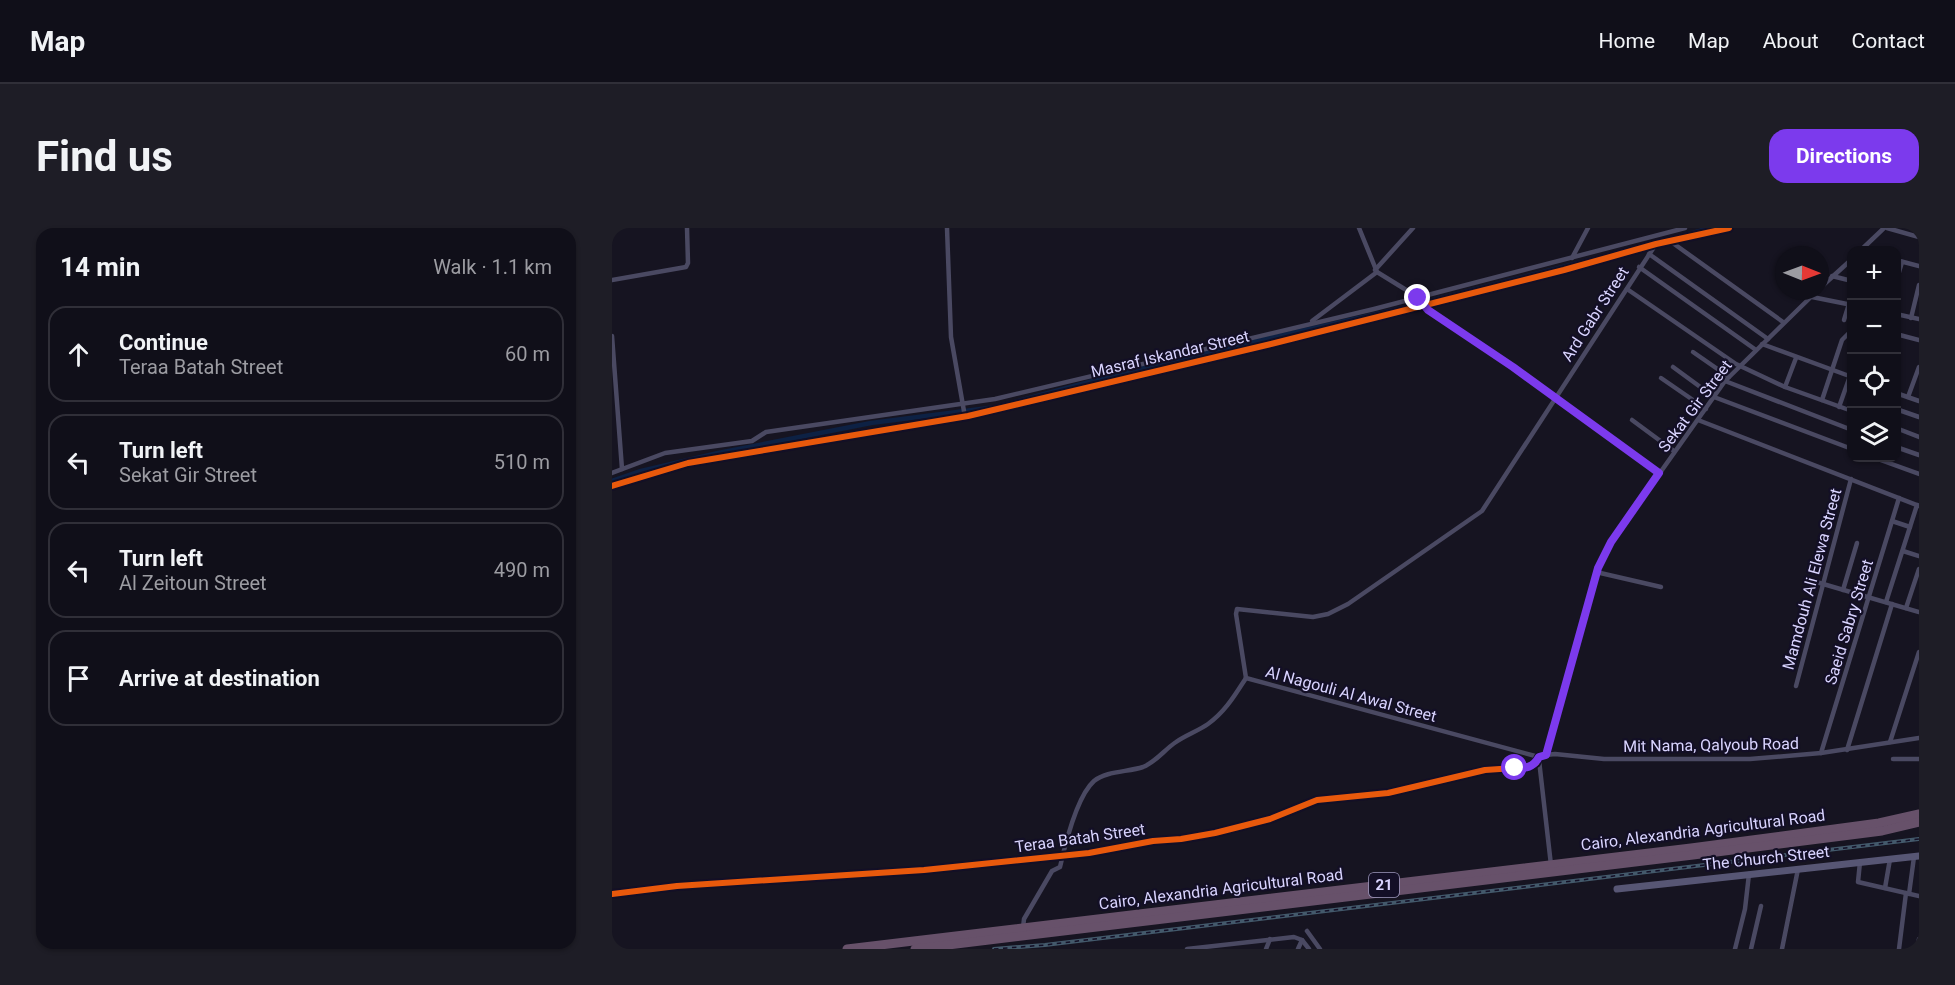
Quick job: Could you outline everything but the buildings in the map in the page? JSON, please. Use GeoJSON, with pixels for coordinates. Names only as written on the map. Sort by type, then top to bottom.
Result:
{"type":"FeatureCollection","features":[{"type":"Feature","properties":{"kind":"highway","name":"Cairo, Alexandria Agricultural Road"},"geometry":{"type":"LineString","coordinates":[[847,949],[1551,865],[1897,819],[1919,820]]}},
{"type":"Feature","properties":{"kind":"highway","name":"Cairo, Alexandria Agricultural Road"},"geometry":{"type":"LineString","coordinates":[[915,949],[1002,942],[1881,831],[1919,820]]}},
{"type":"Feature","properties":{"kind":"main road","name":"The Church Street"},"geometry":{"type":"LineString","coordinates":[[1617,889],[1917,856]]}},
{"type":"Feature","properties":{"kind":"street"},"geometry":{"type":"LineString","coordinates":[[612,280],[685,268],[688,263],[687,228]]}},
{"type":"Feature","properties":{"kind":"street"},"geometry":{"type":"LineString","coordinates":[[947,228],[951,337],[965,417]]}},
{"type":"Feature","properties":{"kind":"street"},"geometry":{"type":"LineString","coordinates":[[1359,228],[1376,271],[1418,298],[1424,306],[1659,473]]}},
{"type":"Feature","properties":{"kind":"street"},"geometry":{"type":"LineString","coordinates":[[1309,323],[1329,310],[1376,271],[1413,228]]}},
{"type":"Feature","properties":{"kind":"street"},"geometry":{"type":"LineString","coordinates":[[1572,258],[1588,228]]}},
{"type":"Feature","properties":{"kind":"street","name":"Masraf Iskandar Street"},"geometry":{"type":"LineString","coordinates":[[614,472],[665,453],[752,441],[766,432],[995,399],[1233,344],[1685,228]]}},
{"type":"Feature","properties":{"kind":"street","name":"Masraf Iskandar Street"},"geometry":{"type":"LineString","coordinates":[[612,486],[688,463],[965,417],[1424,306],[1656,244],[1729,228]]}},
{"type":"Feature","properties":{"kind":"street"},"geometry":{"type":"LineString","coordinates":[[1868,246],[1886,228],[1919,237]]}},
{"type":"Feature","properties":{"kind":"street"},"geometry":{"type":"LineString","coordinates":[[1670,241],[1783,322]]}},
{"type":"Feature","properties":{"kind":"street","name":"Ard Gabr Street"},"geometry":{"type":"LineString","coordinates":[[1246,678],[1237,609],[1313,617],[1328,614],[1348,604],[1479,514],[1539,426],[1554,398],[1656,244]]}},
{"type":"Feature","properties":{"kind":"street"},"geometry":{"type":"LineString","coordinates":[[1648,254],[1768,339]]}},
{"type":"Feature","properties":{"kind":"street"},"geometry":{"type":"LineString","coordinates":[[1901,262],[1919,266]]}},
{"type":"Feature","properties":{"kind":"street","name":"Sekat Gir Street"},"geometry":{"type":"LineString","coordinates":[[1829,279],[1847,263]]}},
{"type":"Feature","properties":{"kind":"street"},"geometry":{"type":"LineString","coordinates":[[1639,267],[1756,350]]}},
{"type":"Feature","properties":{"kind":"street"},"geometry":{"type":"LineString","coordinates":[[1832,276],[1847,280]]}},
{"type":"Feature","properties":{"kind":"street"},"geometry":{"type":"LineString","coordinates":[[1911,318],[1919,285]]}},
{"type":"Feature","properties":{"kind":"street"},"geometry":{"type":"LineString","coordinates":[[1627,289],[1740,366],[1785,387],[1847,410]]}},
{"type":"Feature","properties":{"kind":"street","name":"Sekat Gir Street"},"geometry":{"type":"LineString","coordinates":[[1546,755],[1596,572],[1611,542],[1727,379],[1783,322],[1809,300]]}},
{"type":"Feature","properties":{"kind":"street"},"geometry":{"type":"LineString","coordinates":[[1826,300],[1847,304]]}},
{"type":"Feature","properties":{"kind":"street"},"geometry":{"type":"LineString","coordinates":[[1844,320],[1847,312]]}},
{"type":"Feature","properties":{"kind":"street"},"geometry":{"type":"LineString","coordinates":[[1901,315],[1919,319]]}},
{"type":"Feature","properties":{"kind":"street"},"geometry":{"type":"LineString","coordinates":[[1822,400],[1842,340],[1847,334]]}},
{"type":"Feature","properties":{"kind":"street"},"geometry":{"type":"LineString","coordinates":[[1901,335],[1919,340]]}},
{"type":"Feature","properties":{"kind":"street"},"geometry":{"type":"LineString","coordinates":[[612,336],[622,469]]}},
{"type":"Feature","properties":{"kind":"street"},"geometry":{"type":"LineString","coordinates":[[1762,344],[1847,375]]}},
{"type":"Feature","properties":{"kind":"street"},"geometry":{"type":"LineString","coordinates":[[1693,352],[1727,379],[1847,428]]}},
{"type":"Feature","properties":{"kind":"street"},"geometry":{"type":"LineString","coordinates":[[1785,387],[1797,358]]}},
{"type":"Feature","properties":{"kind":"street"},"geometry":{"type":"LineString","coordinates":[[1673,367],[1714,397],[1847,447]]}},
{"type":"Feature","properties":{"kind":"street"},"geometry":{"type":"LineString","coordinates":[[1908,397],[1919,367]]}},
{"type":"Feature","properties":{"kind":"street"},"geometry":{"type":"LineString","coordinates":[[1661,378],[1706,409]]}},
{"type":"Feature","properties":{"kind":"street"},"geometry":{"type":"LineString","coordinates":[[1839,407],[1847,386]]}},
{"type":"Feature","properties":{"kind":"street"},"geometry":{"type":"LineString","coordinates":[[1901,395],[1919,401]]}},
{"type":"Feature","properties":{"kind":"street"},"geometry":{"type":"LineString","coordinates":[[1901,411],[1919,417]]}},
{"type":"Feature","properties":{"kind":"street"},"geometry":{"type":"LineString","coordinates":[[1632,420],[1674,451]]}},
{"type":"Feature","properties":{"kind":"street"},"geometry":{"type":"LineString","coordinates":[[1698,420],[1918,505],[1886,602]]}},
{"type":"Feature","properties":{"kind":"street"},"geometry":{"type":"LineString","coordinates":[[612,430],[619,429]]}},
{"type":"Feature","properties":{"kind":"street"},"geometry":{"type":"LineString","coordinates":[[1901,430],[1919,437]]}},
{"type":"Feature","properties":{"kind":"street"},"geometry":{"type":"LineString","coordinates":[[1901,449],[1919,455]]}},
{"type":"Feature","properties":{"kind":"street"},"geometry":{"type":"LineString","coordinates":[[1886,462],[1919,474]]}},
{"type":"Feature","properties":{"kind":"street"},"geometry":{"type":"LineString","coordinates":[[614,472],[620,483]]}},
{"type":"Feature","properties":{"kind":"street","name":"Mamdouh Ali Elewa Street"},"geometry":{"type":"LineString","coordinates":[[1796,686],[1851,480]]}},
{"type":"Feature","properties":{"kind":"street","name":"Saeid Sabry Street"},"geometry":{"type":"LineString","coordinates":[[1821,753],[1899,498]]}},
{"type":"Feature","properties":{"kind":"street"},"geometry":{"type":"LineString","coordinates":[[1892,521],[1910,527]]}},
{"type":"Feature","properties":{"kind":"street"},"geometry":{"type":"LineString","coordinates":[[1843,590],[1857,543]]}},
{"type":"Feature","properties":{"kind":"street"},"geometry":{"type":"LineString","coordinates":[[1903,550],[1919,556]]}},
{"type":"Feature","properties":{"kind":"street"},"geometry":{"type":"LineString","coordinates":[[1906,608],[1919,569]]}},
{"type":"Feature","properties":{"kind":"street"},"geometry":{"type":"LineString","coordinates":[[1596,572],[1661,587]]}},
{"type":"Feature","properties":{"kind":"street"},"geometry":{"type":"LineString","coordinates":[[1813,581],[1919,612]]}},
{"type":"Feature","properties":{"kind":"street"},"geometry":{"type":"LineString","coordinates":[[1847,750],[1892,604]]}},
{"type":"Feature","properties":{"kind":"street"},"geometry":{"type":"LineString","coordinates":[[1890,742],[1919,652]]}},
{"type":"Feature","properties":{"kind":"street"},"geometry":{"type":"LineString","coordinates":[[1911,677],[1919,679]]}},
{"type":"Feature","properties":{"kind":"street","name":"Al Nagouli Al Awal Street"},"geometry":{"type":"LineString","coordinates":[[1062,856],[1076,812],[1094,781],[1150,764],[1174,743],[1215,718],[1228,706],[1246,678],[1539,757]]}},
{"type":"Feature","properties":{"kind":"street","name":"Mit Nama, Qalyoub Road"},"geometry":{"type":"LineString","coordinates":[[1539,757],[1555,754],[1604,759],[1716,760],[1847,750],[1918,736]]}},
{"type":"Feature","properties":{"kind":"street"},"geometry":{"type":"LineString","coordinates":[[1539,757],[1551,865]]}},
{"type":"Feature","properties":{"kind":"street","name":"Teraa Batah Street"},"geometry":{"type":"LineString","coordinates":[[612,894],[676,886],[924,870],[1089,853],[1215,832],[1263,820],[1317,800],[1388,793],[1485,770],[1529,767],[1536,763],[1539,757]]}},
{"type":"Feature","properties":{"kind":"street"},"geometry":{"type":"LineString","coordinates":[[1893,759],[1919,759]]}},
{"type":"Feature","properties":{"kind":"street"},"geometry":{"type":"LineString","coordinates":[[1023,928],[1024,920],[1050,874],[1060,867],[1062,856]]}},
{"type":"Feature","properties":{"kind":"street"},"geometry":{"type":"LineString","coordinates":[[1899,949],[1907,894],[1917,856]]}},
{"type":"Feature","properties":{"kind":"street"},"geometry":{"type":"LineString","coordinates":[[1885,888],[1890,859]]}},
{"type":"Feature","properties":{"kind":"street"},"geometry":{"type":"LineString","coordinates":[[1860,861],[1858,882],[1919,896]]}},
{"type":"Feature","properties":{"kind":"street"},"geometry":{"type":"LineString","coordinates":[[1782,949],[1798,868]]}},
{"type":"Feature","properties":{"kind":"street"},"geometry":{"type":"LineString","coordinates":[[1736,949],[1745,909],[1749,874]]}},
{"type":"Feature","properties":{"kind":"street"},"geometry":{"type":"LineString","coordinates":[[1752,949],[1761,906]]}},
{"type":"Feature","properties":{"kind":"street"},"geometry":{"type":"LineString","coordinates":[[1307,932],[1320,949]]}},
{"type":"Feature","properties":{"kind":"street"},"geometry":{"type":"LineString","coordinates":[[1266,949],[1270,939]]}},
{"type":"Feature","properties":{"kind":"street"},"geometry":{"type":"LineString","coordinates":[[1186,949],[1236,946],[1270,939],[1301,939]]}},
{"type":"Feature","properties":{"kind":"street"},"geometry":{"type":"LineString","coordinates":[[1298,949],[1301,939]]}},
{"type":"Feature","properties":{"kind":"street"},"geometry":{"type":"LineString","coordinates":[[1301,939],[1309,949]]}},
{"type":"Feature","properties":{"kind":"street"},"geometry":{"type":"LineString","coordinates":[[1917,949],[1919,939]]}},
{"type":"Feature","properties":{"kind":"waterway"},"geometry":{"type":"LineString","coordinates":[[1667,240],[1710,228]]}},
{"type":"Feature","properties":{"kind":"waterway"},"geometry":{"type":"LineString","coordinates":[[612,481],[641,471],[718,453],[871,423],[996,407],[1163,362],[1394,310],[1621,252]]}},
{"type":"Feature","properties":{"kind":"railway"},"geometry":{"type":"LineString","coordinates":[[994,949],[1045,945],[1919,839]]}},
{"type":"Feature","properties":{"kind":"cycle path"},"geometry":{"type":"LineString","coordinates":[[612,486],[688,463],[968,416],[1271,344],[1564,270],[1656,244],[1729,228]]}},
{"type":"Feature","properties":{"kind":"cycle path"},"geometry":{"type":"LineString","coordinates":[[612,894],[677,886],[924,870],[1089,853],[1153,841],[1215,833],[1270,819],[1317,800],[1388,793],[1485,770],[1529,767],[1536,763],[1539,757]]}},
{"type":"Feature","properties":{"kind":"route"},"geometry":{"type":"LineString","coordinates":[[1418,298],[1428,310],[1513,367],[1659,473],[1611,542],[1598,568],[1546,755],[1539,757],[1534,765],[1515,768]]}}]}
